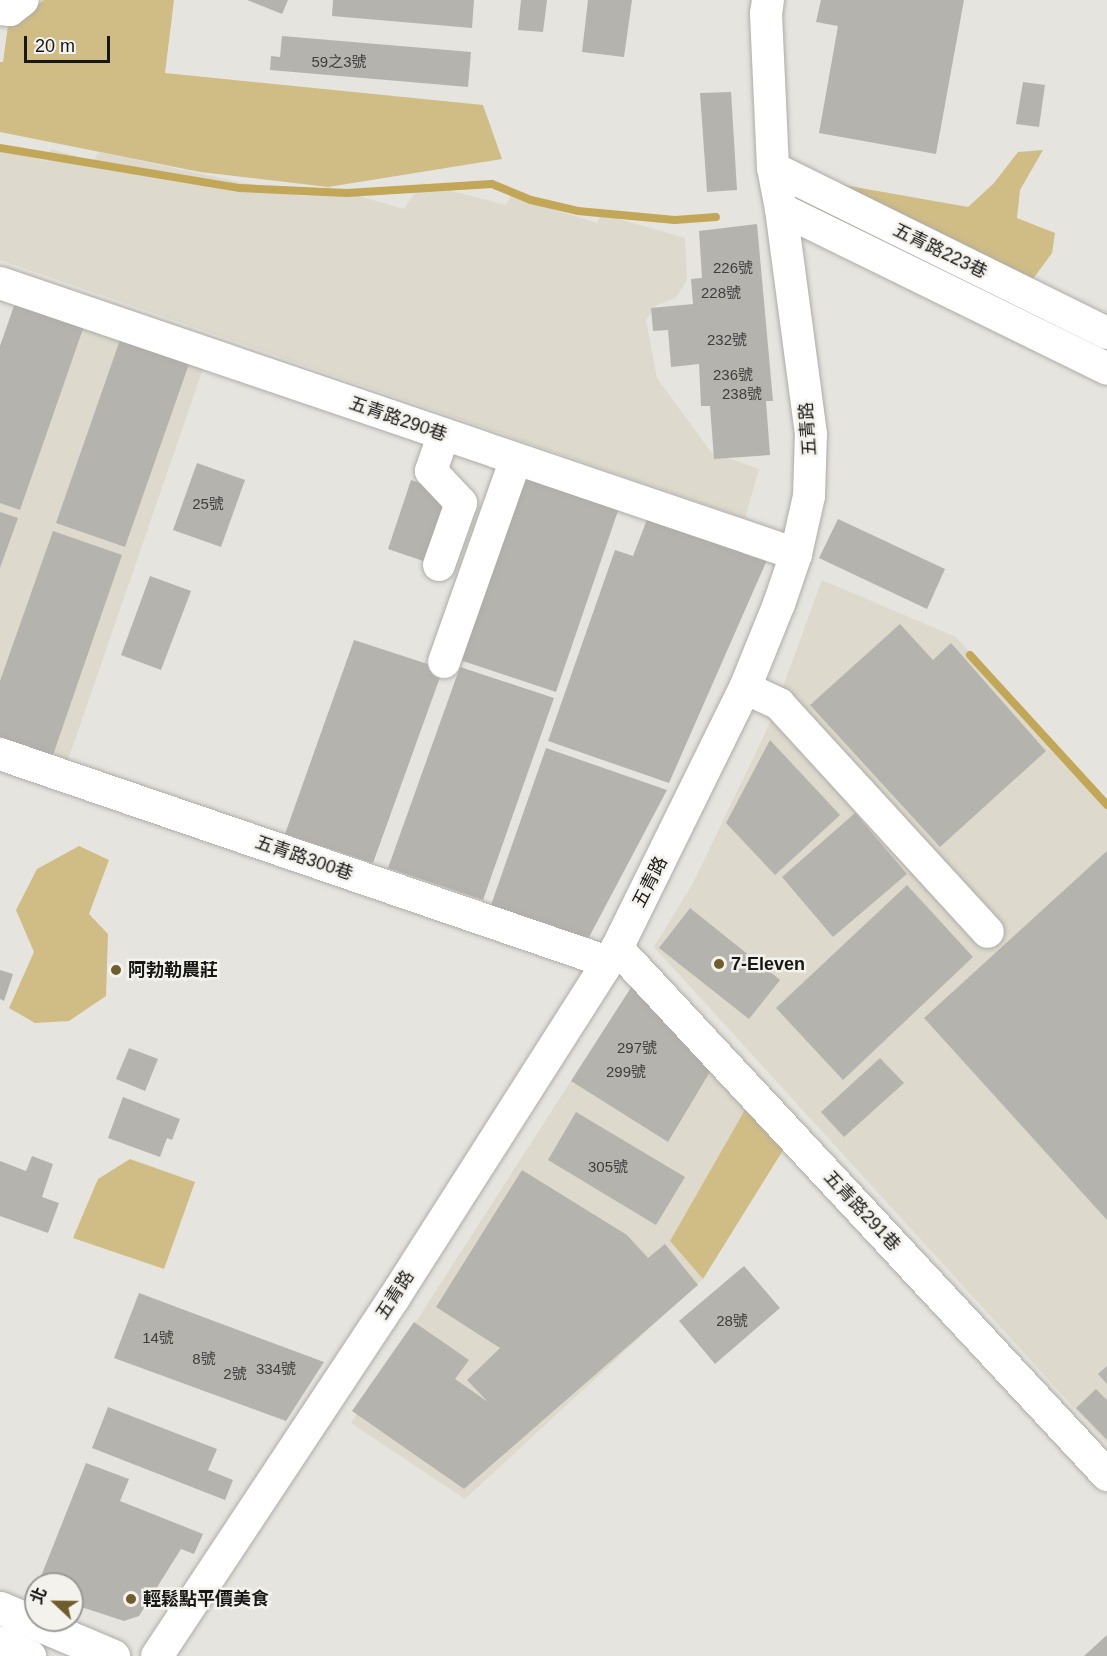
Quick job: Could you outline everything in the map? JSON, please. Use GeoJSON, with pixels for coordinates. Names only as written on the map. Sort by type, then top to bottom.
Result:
{"type":"FeatureCollection","features":[{"type":"Feature","properties":{"kind":"main road"},"geometry":{"type":"LineString","coordinates":[[0,1608],[113,1656]]}},
{"type":"Feature","properties":{"kind":"main road"},"geometry":{"type":"LineString","coordinates":[[0,1643],[29,1656]]}},
{"type":"Feature","properties":{"kind":"street"},"geometry":{"type":"LineString","coordinates":[[0,9],[10,10],[24,0]]}},
{"type":"Feature","properties":{"kind":"street","name":"五青路"},"geometry":{"type":"LineString","coordinates":[[157,1656],[394,1298],[612,955],[744,688],[796,554],[809,496],[811,434],[781,209],[773,168],[766,14],[768,0]]}},
{"type":"Feature","properties":{"kind":"street","name":"五青路223巷"},"geometry":{"type":"LineString","coordinates":[[773,168],[1107,333]]}},
{"type":"Feature","properties":{"kind":"street","name":"五青路223巷"},"geometry":{"type":"LineString","coordinates":[[781,209],[1107,369]]}},
{"type":"Feature","properties":{"kind":"street","name":"五青路290巷"},"geometry":{"type":"LineString","coordinates":[[0,283],[796,554]]}},
{"type":"Feature","properties":{"kind":"street"},"geometry":{"type":"LineString","coordinates":[[439,565],[461,503],[431,471],[444,434]]}},
{"type":"Feature","properties":{"kind":"street"},"geometry":{"type":"LineString","coordinates":[[444,662],[516,459]]}},
{"type":"Feature","properties":{"kind":"street"},"geometry":{"type":"LineString","coordinates":[[744,688],[779,704],[988,932]]}},
{"type":"Feature","properties":{"kind":"street","name":"五青路300巷"},"geometry":{"type":"LineString","coordinates":[[0,754],[612,955]]}},
{"type":"Feature","properties":{"kind":"street","name":"五青路291巷"},"geometry":{"type":"LineString","coordinates":[[612,955],[1107,1475]]}},
{"type":"Feature","properties":{"kind":"shaded area"},"geometry":{"type":"Polygon","coordinates":[[[44,0],[174,0],[165,73],[483,105],[502,159],[328,187],[200,172],[0,132],[0,62],[3,62],[8,26],[44,0]]]}},
{"type":"Feature","properties":{"kind":"shaded area"},"geometry":{"type":"Polygon","coordinates":[[[51,149],[93,161],[99,152],[305,196],[328,187],[404,209],[421,183],[506,205],[511,196],[597,223],[601,214],[685,238],[687,280],[676,298],[657,305],[646,320],[657,378],[711,452],[759,469],[745,518],[0,260],[0,150],[47,161],[51,149]]]}},
{"type":"Feature","properties":{"kind":"shaded area"},"geometry":{"type":"Polygon","coordinates":[[[1043,150],[1020,190],[1017,218],[1055,233],[1052,253],[1033,279],[838,184],[968,207],[994,183],[1018,152],[1043,150]]]}},
{"type":"Feature","properties":{"kind":"shaded area"},"geometry":{"type":"Polygon","coordinates":[[[25,302],[205,363],[67,763],[0,739],[0,374],[25,302]]]}},
{"type":"Feature","properties":{"kind":"shaded area"},"geometry":{"type":"Polygon","coordinates":[[[822,580],[956,637],[1107,803],[1107,1444],[654,947],[693,883],[769,725],[822,580]]]}},
{"type":"Feature","properties":{"kind":"shaded area"},"geometry":{"type":"Polygon","coordinates":[[[79,846],[109,860],[89,914],[108,934],[106,996],[69,1021],[35,1023],[9,1008],[34,952],[16,910],[37,869],[79,846]]]}},
{"type":"Feature","properties":{"kind":"shaded area"},"geometry":{"type":"Polygon","coordinates":[[[630,989],[746,1108],[670,1241],[703,1279],[465,1499],[351,1423],[630,989]]]}},
{"type":"Feature","properties":{"kind":"shaded area"},"geometry":{"type":"Polygon","coordinates":[[[746,1108],[785,1147],[703,1279],[670,1241],[746,1108]]]}},
{"type":"Feature","properties":{"kind":"shaded area"},"geometry":{"type":"Polygon","coordinates":[[[130,1159],[195,1182],[164,1269],[73,1238],[98,1179],[130,1159]]]}},
{"type":"Feature","properties":{"kind":"building"},"geometry":{"type":"Polygon","coordinates":[[[247,0],[288,0],[282,14],[247,0]]]}},
{"type":"Feature","properties":{"kind":"building"},"geometry":{"type":"Polygon","coordinates":[[[333,0],[474,0],[472,28],[332,16],[333,0]]]}},
{"type":"Feature","properties":{"kind":"building"},"geometry":{"type":"Polygon","coordinates":[[[521,0],[547,0],[543,32],[518,30],[521,0]]]}},
{"type":"Feature","properties":{"kind":"building"},"geometry":{"type":"Polygon","coordinates":[[[588,0],[632,0],[624,57],[582,52],[588,0]]]}},
{"type":"Feature","properties":{"kind":"building"},"geometry":{"type":"Polygon","coordinates":[[[821,0],[964,0],[936,154],[819,133],[838,26],[816,22],[821,0]]]}},
{"type":"Feature","properties":{"kind":"building"},"geometry":{"type":"Polygon","coordinates":[[[282,36],[471,52],[468,87],[270,70],[271,56],[280,57],[282,36]]]}},
{"type":"Feature","properties":{"kind":"building"},"geometry":{"type":"Polygon","coordinates":[[[1023,82],[1045,85],[1039,127],[1016,124],[1023,82]]]}},
{"type":"Feature","properties":{"kind":"building"},"geometry":{"type":"Polygon","coordinates":[[[731,92],[737,190],[707,192],[700,93],[731,92]]]}},
{"type":"Feature","properties":{"kind":"building"},"geometry":{"type":"Polygon","coordinates":[[[757,224],[773,401],[766,401],[770,455],[714,459],[710,406],[701,406],[699,364],[671,367],[668,330],[653,331],[651,308],[693,304],[691,279],[702,278],[699,231],[757,224]]]}},
{"type":"Feature","properties":{"kind":"building"},"geometry":{"type":"Polygon","coordinates":[[[16,300],[85,323],[20,510],[0,503],[0,346],[16,300]]]}},
{"type":"Feature","properties":{"kind":"building"},"geometry":{"type":"Polygon","coordinates":[[[121,337],[190,361],[125,547],[56,523],[121,337]]]}},
{"type":"Feature","properties":{"kind":"building"},"geometry":{"type":"Polygon","coordinates":[[[197,463],[245,480],[221,547],[173,530],[197,463]]]}},
{"type":"Feature","properties":{"kind":"building"},"geometry":{"type":"Polygon","coordinates":[[[517,473],[619,508],[556,692],[454,658],[517,473]]]}},
{"type":"Feature","properties":{"kind":"building"},"geometry":{"type":"Polygon","coordinates":[[[411,480],[436,489],[433,498],[449,503],[429,563],[388,549],[411,480]]]}},
{"type":"Feature","properties":{"kind":"building"},"geometry":{"type":"Polygon","coordinates":[[[0,512],[18,518],[0,568],[0,512]]]}},
{"type":"Feature","properties":{"kind":"building"},"geometry":{"type":"Polygon","coordinates":[[[648,517],[767,560],[669,783],[548,741],[615,550],[633,556],[648,517]]]}},
{"type":"Feature","properties":{"kind":"building"},"geometry":{"type":"Polygon","coordinates":[[[838,519],[945,569],[927,609],[819,558],[838,519]]]}},
{"type":"Feature","properties":{"kind":"building"},"geometry":{"type":"Polygon","coordinates":[[[53,531],[122,555],[53,755],[0,737],[0,681],[53,531]]]}},
{"type":"Feature","properties":{"kind":"building"},"geometry":{"type":"Polygon","coordinates":[[[150,576],[191,591],[161,670],[121,655],[150,576]]]}},
{"type":"Feature","properties":{"kind":"building"},"geometry":{"type":"Polygon","coordinates":[[[900,624],[933,660],[951,643],[1046,751],[940,847],[810,705],[900,624]]]}},
{"type":"Feature","properties":{"kind":"building"},"geometry":{"type":"Polygon","coordinates":[[[354,640],[443,669],[373,863],[285,834],[354,640]]]}},
{"type":"Feature","properties":{"kind":"building"},"geometry":{"type":"Polygon","coordinates":[[[460,667],[554,698],[483,900],[388,868],[460,667]]]}},
{"type":"Feature","properties":{"kind":"building"},"geometry":{"type":"Polygon","coordinates":[[[770,740],[840,815],[775,875],[726,823],[770,740]]]}},
{"type":"Feature","properties":{"kind":"building"},"geometry":{"type":"Polygon","coordinates":[[[546,748],[667,790],[588,939],[491,905],[546,748]]]}},
{"type":"Feature","properties":{"kind":"building"},"geometry":{"type":"Polygon","coordinates":[[[855,813],[907,874],[833,937],[782,877],[855,813]]]}},
{"type":"Feature","properties":{"kind":"building"},"geometry":{"type":"Polygon","coordinates":[[[1107,851],[1107,1220],[924,1018],[1107,851]]]}},
{"type":"Feature","properties":{"kind":"building"},"geometry":{"type":"Polygon","coordinates":[[[907,885],[973,957],[843,1080],[776,1008],[907,885]]]}},
{"type":"Feature","properties":{"kind":"building","name":"7-Eleven"},"geometry":{"type":"Polygon","coordinates":[[[690,908],[780,980],[749,1019],[659,948],[690,908]]]}},
{"type":"Feature","properties":{"kind":"building"},"geometry":{"type":"Polygon","coordinates":[[[0,970],[13,974],[4,1001],[0,999],[0,970]]]}},
{"type":"Feature","properties":{"kind":"building"},"geometry":{"type":"Polygon","coordinates":[[[632,986],[711,1070],[668,1142],[571,1081],[632,986]]]}},
{"type":"Feature","properties":{"kind":"building"},"geometry":{"type":"Polygon","coordinates":[[[129,1048],[158,1059],[145,1091],[116,1079],[129,1048]]]}},
{"type":"Feature","properties":{"kind":"building"},"geometry":{"type":"Polygon","coordinates":[[[880,1058],[904,1083],[844,1137],[821,1112],[880,1058]]]}},
{"type":"Feature","properties":{"kind":"building"},"geometry":{"type":"Polygon","coordinates":[[[123,1097],[180,1119],[172,1140],[167,1138],[160,1157],[108,1138],[123,1097]]]}},
{"type":"Feature","properties":{"kind":"building"},"geometry":{"type":"Polygon","coordinates":[[[576,1112],[685,1177],[656,1225],[548,1160],[576,1112]]]}},
{"type":"Feature","properties":{"kind":"building"},"geometry":{"type":"Polygon","coordinates":[[[32,1156],[53,1164],[42,1197],[59,1203],[48,1233],[0,1216],[0,1161],[26,1171],[32,1156]]]}},
{"type":"Feature","properties":{"kind":"building"},"geometry":{"type":"Polygon","coordinates":[[[522,1170],[627,1235],[648,1258],[665,1244],[698,1285],[464,1489],[352,1411],[414,1322],[469,1360],[455,1379],[488,1402],[467,1380],[500,1348],[436,1307],[522,1170]]]}},
{"type":"Feature","properties":{"kind":"building"},"geometry":{"type":"Polygon","coordinates":[[[744,1266],[780,1308],[715,1364],[679,1321],[744,1266]]]}},
{"type":"Feature","properties":{"kind":"building"},"geometry":{"type":"Polygon","coordinates":[[[139,1293],[324,1362],[286,1421],[114,1358],[139,1293]]]}},
{"type":"Feature","properties":{"kind":"building"},"geometry":{"type":"Polygon","coordinates":[[[1107,1366],[1107,1384],[1098,1374],[1107,1366]]]}},
{"type":"Feature","properties":{"kind":"building"},"geometry":{"type":"Polygon","coordinates":[[[1096,1389],[1107,1400],[1107,1440],[1076,1408],[1096,1389]]]}},
{"type":"Feature","properties":{"kind":"building"},"geometry":{"type":"Polygon","coordinates":[[[108,1407],[217,1449],[208,1470],[233,1480],[225,1500],[92,1448],[108,1407]]]}},
{"type":"Feature","properties":{"kind":"building"},"geometry":{"type":"Polygon","coordinates":[[[86,1463],[129,1479],[120,1501],[203,1534],[194,1554],[181,1549],[139,1616],[124,1621],[84,1608],[84,1572],[43,1572],[86,1463]]]}},
{"type":"Feature","properties":{"kind":"building"},"geometry":{"type":"Polygon","coordinates":[[[1107,1635],[1107,1656],[1084,1656],[1107,1635]]]}},
{"type":"Feature","properties":{"kind":"waterway"},"geometry":{"type":"LineString","coordinates":[[0,148],[240,188],[347,193],[492,184],[531,200],[578,211],[675,220],[716,217]]}},
{"type":"Feature","properties":{"kind":"waterway"},"geometry":{"type":"LineString","coordinates":[[970,655],[1107,805]]}},
{"type":"Feature","properties":{"kind":"place","name":"7-Eleven"},"geometry":{"type":"Point","coordinates":[719,964]}},
{"type":"Feature","properties":{"kind":"place","name":"阿勃勒農莊"},"geometry":{"type":"Point","coordinates":[116,970]}},
{"type":"Feature","properties":{"kind":"place","name":"輕鬆點平價美食"},"geometry":{"type":"Point","coordinates":[131,1599]}}]}
